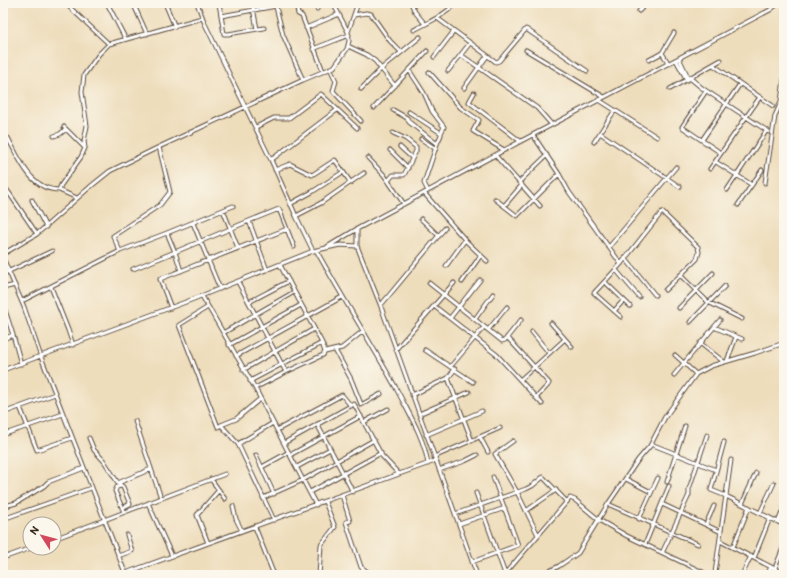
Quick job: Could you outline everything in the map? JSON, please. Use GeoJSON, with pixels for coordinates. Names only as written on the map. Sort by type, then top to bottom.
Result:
{"type":"FeatureCollection","features":[{"type":"Feature","properties":{"kind":"street"},"geometry":{"type":"LineString","coordinates":[[65,3],[109,44]]}},
{"type":"Feature","properties":{"kind":"street"},"geometry":{"type":"LineString","coordinates":[[107,3],[125,38]]}},
{"type":"Feature","properties":{"kind":"street"},"geometry":{"type":"LineString","coordinates":[[133,3],[147,34]]}},
{"type":"Feature","properties":{"kind":"street"},"geometry":{"type":"LineString","coordinates":[[166,3],[174,27]]}},
{"type":"Feature","properties":{"kind":"street"},"geometry":{"type":"LineString","coordinates":[[197,3],[202,18],[256,127],[296,216],[314,251],[352,311],[412,419],[424,447],[428,464]]}},
{"type":"Feature","properties":{"kind":"street"},"geometry":{"type":"LineString","coordinates":[[219,3],[224,32],[226,34],[264,28]]}},
{"type":"Feature","properties":{"kind":"street"},"geometry":{"type":"LineString","coordinates":[[252,3],[257,29]]}},
{"type":"Feature","properties":{"kind":"street"},"geometry":{"type":"LineString","coordinates":[[296,3],[298,14],[302,16],[323,71]]}},
{"type":"Feature","properties":{"kind":"street"},"geometry":{"type":"LineString","coordinates":[[316,3],[317,9]]}},
{"type":"Feature","properties":{"kind":"street"},"geometry":{"type":"LineString","coordinates":[[3,254],[37,234],[110,171],[303,80],[334,67],[348,46],[349,41],[348,34],[333,3]]}},
{"type":"Feature","properties":{"kind":"street"},"geometry":{"type":"LineString","coordinates":[[314,49],[348,34],[358,3]]}},
{"type":"Feature","properties":{"kind":"street"},"geometry":{"type":"LineString","coordinates":[[411,3],[415,12],[425,24]]}},
{"type":"Feature","properties":{"kind":"street"},"geometry":{"type":"LineString","coordinates":[[414,30],[449,11],[456,3]]}},
{"type":"Feature","properties":{"kind":"street"},"geometry":{"type":"LineString","coordinates":[[640,11],[647,3]]}},
{"type":"Feature","properties":{"kind":"street"},"geometry":{"type":"LineString","coordinates":[[326,248],[357,229],[520,141],[770,10],[779,3]]}},
{"type":"Feature","properties":{"kind":"street"},"geometry":{"type":"LineString","coordinates":[[221,16],[276,5],[283,35],[303,80]]}},
{"type":"Feature","properties":{"kind":"street"},"geometry":{"type":"LineString","coordinates":[[354,15],[366,13],[371,14],[401,52]]}},
{"type":"Feature","properties":{"kind":"street"},"geometry":{"type":"LineString","coordinates":[[306,28],[339,14]]}},
{"type":"Feature","properties":{"kind":"street"},"geometry":{"type":"LineString","coordinates":[[59,190],[81,157],[85,148],[84,141],[87,126],[82,92],[84,75],[99,54],[109,44],[125,38],[174,27],[202,18]]}},
{"type":"Feature","properties":{"kind":"street"},"geometry":{"type":"LineString","coordinates":[[437,18],[496,62],[499,61],[526,28],[587,71]]}},
{"type":"Feature","properties":{"kind":"street"},"geometry":{"type":"LineString","coordinates":[[434,57],[454,31]]}},
{"type":"Feature","properties":{"kind":"street"},"geometry":{"type":"LineString","coordinates":[[649,60],[662,53],[674,33]]}},
{"type":"Feature","properties":{"kind":"street"},"geometry":{"type":"LineString","coordinates":[[361,89],[381,69],[420,37]]}},
{"type":"Feature","properties":{"kind":"street"},"geometry":{"type":"LineString","coordinates":[[448,71],[470,43]]}},
{"type":"Feature","properties":{"kind":"street"},"geometry":{"type":"LineString","coordinates":[[348,46],[367,55],[375,61],[394,86]]}},
{"type":"Feature","properties":{"kind":"street"},"geometry":{"type":"LineString","coordinates":[[526,50],[604,98]]}},
{"type":"Feature","properties":{"kind":"street"},"geometry":{"type":"LineString","coordinates":[[374,108],[427,51]]}},
{"type":"Feature","properties":{"kind":"street"},"geometry":{"type":"LineString","coordinates":[[662,53],[669,64]]}},
{"type":"Feature","properties":{"kind":"street"},"geometry":{"type":"LineString","coordinates":[[461,55],[537,108],[552,125]]}},
{"type":"Feature","properties":{"kind":"street"},"geometry":{"type":"LineString","coordinates":[[464,88],[487,56]]}},
{"type":"Feature","properties":{"kind":"street"},"geometry":{"type":"LineString","coordinates":[[678,59],[689,79],[768,131],[727,190]]}},
{"type":"Feature","properties":{"kind":"street"},"geometry":{"type":"LineString","coordinates":[[670,89],[721,60]]}},
{"type":"Feature","properties":{"kind":"street"},"geometry":{"type":"LineString","coordinates":[[713,65],[773,106]]}},
{"type":"Feature","properties":{"kind":"street"},"geometry":{"type":"LineString","coordinates":[[330,68],[336,81],[333,90],[361,121]]}},
{"type":"Feature","properties":{"kind":"street"},"geometry":{"type":"LineString","coordinates":[[409,70],[424,93],[432,111],[444,127],[424,183],[428,191]]}},
{"type":"Feature","properties":{"kind":"street"},"geometry":{"type":"LineString","coordinates":[[429,72],[461,108],[479,120],[473,131],[504,150]]}},
{"type":"Feature","properties":{"kind":"street"},"geometry":{"type":"LineString","coordinates":[[765,184],[775,116],[781,102],[784,79]]}},
{"type":"Feature","properties":{"kind":"street"},"geometry":{"type":"LineString","coordinates":[[702,140],[740,84]]}},
{"type":"Feature","properties":{"kind":"street"},"geometry":{"type":"LineString","coordinates":[[706,91],[682,127],[721,153]]}},
{"type":"Feature","properties":{"kind":"street"},"geometry":{"type":"LineString","coordinates":[[474,93],[469,102],[520,141]]}},
{"type":"Feature","properties":{"kind":"street"},"geometry":{"type":"LineString","coordinates":[[256,127],[274,118],[289,118],[321,94],[357,128]]}},
{"type":"Feature","properties":{"kind":"street"},"geometry":{"type":"LineString","coordinates":[[710,169],[760,97]]}},
{"type":"Feature","properties":{"kind":"street"},"geometry":{"type":"LineString","coordinates":[[599,100],[657,137]]}},
{"type":"Feature","properties":{"kind":"street"},"geometry":{"type":"LineString","coordinates":[[271,160],[337,110]]}},
{"type":"Feature","properties":{"kind":"street"},"geometry":{"type":"LineString","coordinates":[[393,110],[407,118],[409,122],[437,144]]}},
{"type":"Feature","properties":{"kind":"street"},"geometry":{"type":"LineString","coordinates":[[594,142],[615,110]]}},
{"type":"Feature","properties":{"kind":"street"},"geometry":{"type":"LineString","coordinates":[[409,112],[441,133]]}},
{"type":"Feature","properties":{"kind":"street"},"geometry":{"type":"LineString","coordinates":[[54,136],[65,128],[85,148]]}},
{"type":"Feature","properties":{"kind":"street"},"geometry":{"type":"LineString","coordinates":[[388,181],[393,176],[404,175],[416,151],[416,147],[406,139],[393,133]]}},
{"type":"Feature","properties":{"kind":"street"},"geometry":{"type":"LineString","coordinates":[[600,133],[680,188]]}},
{"type":"Feature","properties":{"kind":"street"},"geometry":{"type":"LineString","coordinates":[[533,135],[569,192],[621,264]]}},
{"type":"Feature","properties":{"kind":"street"},"geometry":{"type":"LineString","coordinates":[[8,138],[18,158],[35,180],[43,186],[59,190],[77,198]]}},
{"type":"Feature","properties":{"kind":"street"},"geometry":{"type":"LineString","coordinates":[[421,139],[436,149]]}},
{"type":"Feature","properties":{"kind":"street"},"geometry":{"type":"LineString","coordinates":[[120,251],[114,236],[160,205],[170,192],[159,147]]}},
{"type":"Feature","properties":{"kind":"street"},"geometry":{"type":"LineString","coordinates":[[400,148],[412,158]]}},
{"type":"Feature","properties":{"kind":"street"},"geometry":{"type":"LineString","coordinates":[[390,150],[408,168]]}},
{"type":"Feature","properties":{"kind":"street"},"geometry":{"type":"LineString","coordinates":[[495,155],[540,206]]}},
{"type":"Feature","properties":{"kind":"street"},"geometry":{"type":"LineString","coordinates":[[519,182],[547,155]]}},
{"type":"Feature","properties":{"kind":"street"},"geometry":{"type":"LineString","coordinates":[[368,158],[379,169],[404,204]]}},
{"type":"Feature","properties":{"kind":"street"},"geometry":{"type":"LineString","coordinates":[[276,170],[286,164],[290,164],[312,175],[336,160],[351,183]]}},
{"type":"Feature","properties":{"kind":"street"},"geometry":{"type":"LineString","coordinates":[[716,162],[752,185]]}},
{"type":"Feature","properties":{"kind":"street"},"geometry":{"type":"LineString","coordinates":[[609,247],[676,167]]}},
{"type":"Feature","properties":{"kind":"street"},"geometry":{"type":"LineString","coordinates":[[738,205],[762,170]]}},
{"type":"Feature","properties":{"kind":"street"},"geometry":{"type":"LineString","coordinates":[[290,204],[343,172]]}},
{"type":"Feature","properties":{"kind":"street"},"geometry":{"type":"LineString","coordinates":[[296,216],[321,203],[364,174]]}},
{"type":"Feature","properties":{"kind":"street"},"geometry":{"type":"LineString","coordinates":[[495,199],[517,216],[559,174]]}},
{"type":"Feature","properties":{"kind":"street"},"geometry":{"type":"LineString","coordinates":[[504,206],[522,185]]}},
{"type":"Feature","properties":{"kind":"street"},"geometry":{"type":"LineString","coordinates":[[7,190],[37,234]]}},
{"type":"Feature","properties":{"kind":"street"},"geometry":{"type":"LineString","coordinates":[[424,193],[465,240],[487,261]]}},
{"type":"Feature","properties":{"kind":"street"},"geometry":{"type":"LineString","coordinates":[[32,200],[46,227]]}},
{"type":"Feature","properties":{"kind":"street"},"geometry":{"type":"LineString","coordinates":[[22,302],[120,251],[233,206]]}},
{"type":"Feature","properties":{"kind":"street"},"geometry":{"type":"LineString","coordinates":[[223,210],[238,248]]}},
{"type":"Feature","properties":{"kind":"street"},"geometry":{"type":"LineString","coordinates":[[133,269],[279,210],[294,247]]}},
{"type":"Feature","properties":{"kind":"street"},"geometry":{"type":"LineString","coordinates":[[621,317],[594,293],[616,270],[662,212],[699,249],[697,259],[665,290]]}},
{"type":"Feature","properties":{"kind":"street"},"geometry":{"type":"LineString","coordinates":[[421,219],[439,236]]}},
{"type":"Feature","properties":{"kind":"street"},"geometry":{"type":"LineString","coordinates":[[249,221],[267,270]]}},
{"type":"Feature","properties":{"kind":"street"},"geometry":{"type":"LineString","coordinates":[[192,223],[220,289]]}},
{"type":"Feature","properties":{"kind":"street"},"geometry":{"type":"LineString","coordinates":[[381,306],[445,228]]}},
{"type":"Feature","properties":{"kind":"street"},"geometry":{"type":"LineString","coordinates":[[170,308],[160,279],[287,229]]}},
{"type":"Feature","properties":{"kind":"street"},"geometry":{"type":"LineString","coordinates":[[357,229],[357,246],[381,306],[477,575]]}},
{"type":"Feature","properties":{"kind":"street"},"geometry":{"type":"LineString","coordinates":[[167,233],[181,271]]}},
{"type":"Feature","properties":{"kind":"street"},"geometry":{"type":"LineString","coordinates":[[446,266],[465,240]]}},
{"type":"Feature","properties":{"kind":"street"},"geometry":{"type":"LineString","coordinates":[[3,370],[202,296],[314,251],[340,245],[357,246]]}},
{"type":"Feature","properties":{"kind":"street"},"geometry":{"type":"LineString","coordinates":[[3,274],[52,252]]}},
{"type":"Feature","properties":{"kind":"street"},"geometry":{"type":"LineString","coordinates":[[462,282],[481,255]]}},
{"type":"Feature","properties":{"kind":"street"},"geometry":{"type":"LineString","coordinates":[[625,258],[655,296]]}},
{"type":"Feature","properties":{"kind":"street"},"geometry":{"type":"LineString","coordinates":[[3,259],[22,302],[41,357],[91,488],[126,574]]}},
{"type":"Feature","properties":{"kind":"street"},"geometry":{"type":"LineString","coordinates":[[280,265],[322,343],[325,352]]}},
{"type":"Feature","properties":{"kind":"street"},"geometry":{"type":"LineString","coordinates":[[616,270],[639,297]]}},
{"type":"Feature","properties":{"kind":"street"},"geometry":{"type":"LineString","coordinates":[[679,308],[713,273]]}},
{"type":"Feature","properties":{"kind":"street"},"geometry":{"type":"LineString","coordinates":[[680,275],[708,302],[742,319]]}},
{"type":"Feature","properties":{"kind":"street"},"geometry":{"type":"LineString","coordinates":[[450,318],[480,280]]}},
{"type":"Feature","properties":{"kind":"street"},"geometry":{"type":"LineString","coordinates":[[249,302],[289,281]]}},
{"type":"Feature","properties":{"kind":"street"},"geometry":{"type":"LineString","coordinates":[[238,282],[286,372]]}},
{"type":"Feature","properties":{"kind":"street"},"geometry":{"type":"LineString","coordinates":[[604,282],[630,306]]}},
{"type":"Feature","properties":{"kind":"street"},"geometry":{"type":"LineString","coordinates":[[429,283],[502,341],[508,337],[521,320]]}},
{"type":"Feature","properties":{"kind":"street"},"geometry":{"type":"LineString","coordinates":[[396,349],[454,283]]}},
{"type":"Feature","properties":{"kind":"street"},"geometry":{"type":"LineString","coordinates":[[3,288],[15,285]]}},
{"type":"Feature","properties":{"kind":"street"},"geometry":{"type":"LineString","coordinates":[[51,286],[73,345]]}},
{"type":"Feature","properties":{"kind":"street"},"geometry":{"type":"LineString","coordinates":[[690,322],[725,286]]}},
{"type":"Feature","properties":{"kind":"street"},"geometry":{"type":"LineString","coordinates":[[223,333],[294,292]]}},
{"type":"Feature","properties":{"kind":"street"},"geometry":{"type":"LineString","coordinates":[[475,320],[494,294]]}},
{"type":"Feature","properties":{"kind":"street"},"geometry":{"type":"LineString","coordinates":[[202,296],[243,370],[255,388],[316,505]]}},
{"type":"Feature","properties":{"kind":"street"},"geometry":{"type":"LineString","coordinates":[[236,356],[342,297]]}},
{"type":"Feature","properties":{"kind":"street"},"geometry":{"type":"LineString","coordinates":[[614,311],[624,300]]}},
{"type":"Feature","properties":{"kind":"street"},"geometry":{"type":"LineString","coordinates":[[3,304],[21,364]]}},
{"type":"Feature","properties":{"kind":"street"},"geometry":{"type":"LineString","coordinates":[[229,345],[301,305]]}},
{"type":"Feature","properties":{"kind":"street"},"geometry":{"type":"LineString","coordinates":[[434,306],[497,356],[542,404]]}},
{"type":"Feature","properties":{"kind":"street"},"geometry":{"type":"LineString","coordinates":[[208,307],[179,325],[218,427],[236,419],[260,399]]}},
{"type":"Feature","properties":{"kind":"street"},"geometry":{"type":"LineString","coordinates":[[488,330],[507,307]]}},
{"type":"Feature","properties":{"kind":"street"},"geometry":{"type":"LineString","coordinates":[[674,375],[720,320]]}},
{"type":"Feature","properties":{"kind":"street"},"geometry":{"type":"LineString","coordinates":[[551,324],[572,348]]}},
{"type":"Feature","properties":{"kind":"street"},"geometry":{"type":"LineString","coordinates":[[451,366],[484,327]]}},
{"type":"Feature","properties":{"kind":"street"},"geometry":{"type":"LineString","coordinates":[[714,327],[742,340]]}},
{"type":"Feature","properties":{"kind":"street"},"geometry":{"type":"LineString","coordinates":[[243,370],[314,329]]}},
{"type":"Feature","properties":{"kind":"street"},"geometry":{"type":"LineString","coordinates":[[255,388],[323,355],[325,352],[347,345],[363,331]]}},
{"type":"Feature","properties":{"kind":"street"},"geometry":{"type":"LineString","coordinates":[[532,332],[550,353]]}},
{"type":"Feature","properties":{"kind":"street"},"geometry":{"type":"LineString","coordinates":[[3,339],[13,335]]}},
{"type":"Feature","properties":{"kind":"street"},"geometry":{"type":"LineString","coordinates":[[508,337],[549,383],[536,398]]}},
{"type":"Feature","properties":{"kind":"street"},"geometry":{"type":"LineString","coordinates":[[725,362],[736,337]]}},
{"type":"Feature","properties":{"kind":"street"},"geometry":{"type":"LineString","coordinates":[[520,380],[565,339]]}},
{"type":"Feature","properties":{"kind":"street"},"geometry":{"type":"LineString","coordinates":[[250,381],[322,343]]}},
{"type":"Feature","properties":{"kind":"street"},"geometry":{"type":"LineString","coordinates":[[700,343],[725,362]]}},
{"type":"Feature","properties":{"kind":"street"},"geometry":{"type":"LineString","coordinates":[[542,575],[578,553],[608,504],[638,460],[651,444],[665,417],[682,391],[696,374],[711,366],[755,354],[784,343]]}},
{"type":"Feature","properties":{"kind":"street"},"geometry":{"type":"LineString","coordinates":[[335,350],[351,379],[361,404]]}},
{"type":"Feature","properties":{"kind":"street"},"geometry":{"type":"LineString","coordinates":[[425,350],[473,382]]}},
{"type":"Feature","properties":{"kind":"street"},"geometry":{"type":"LineString","coordinates":[[675,356],[696,374]]}},
{"type":"Feature","properties":{"kind":"street"},"geometry":{"type":"LineString","coordinates":[[412,395],[448,378],[455,369]]}},
{"type":"Feature","properties":{"kind":"street"},"geometry":{"type":"LineString","coordinates":[[448,378],[472,441]]}},
{"type":"Feature","properties":{"kind":"street"},"geometry":{"type":"LineString","coordinates":[[419,414],[469,392]]}},
{"type":"Feature","properties":{"kind":"street"},"geometry":{"type":"LineString","coordinates":[[3,412],[56,394]]}},
{"type":"Feature","properties":{"kind":"street"},"geometry":{"type":"LineString","coordinates":[[356,407],[381,394]]}},
{"type":"Feature","properties":{"kind":"street"},"geometry":{"type":"LineString","coordinates":[[277,430],[342,395],[351,406]]}},
{"type":"Feature","properties":{"kind":"street"},"geometry":{"type":"LineString","coordinates":[[284,443],[354,404],[381,453],[399,474]]}},
{"type":"Feature","properties":{"kind":"street"},"geometry":{"type":"LineString","coordinates":[[20,407],[37,450],[72,438]]}},
{"type":"Feature","properties":{"kind":"street"},"geometry":{"type":"LineString","coordinates":[[364,422],[388,409]]}},
{"type":"Feature","properties":{"kind":"street"},"geometry":{"type":"LineString","coordinates":[[426,435],[482,411]]}},
{"type":"Feature","properties":{"kind":"street"},"geometry":{"type":"LineString","coordinates":[[3,428],[4,434],[63,414]]}},
{"type":"Feature","properties":{"kind":"street"},"geometry":{"type":"LineString","coordinates":[[262,467],[361,416]]}},
{"type":"Feature","properties":{"kind":"street"},"geometry":{"type":"LineString","coordinates":[[134,421],[161,498]]}},
{"type":"Feature","properties":{"kind":"street"},"geometry":{"type":"LineString","coordinates":[[238,444],[273,423]]}},
{"type":"Feature","properties":{"kind":"street"},"geometry":{"type":"LineString","coordinates":[[317,424],[353,492]]}},
{"type":"Feature","properties":{"kind":"street"},"geometry":{"type":"LineString","coordinates":[[221,425],[238,444],[274,520]]}},
{"type":"Feature","properties":{"kind":"street"},"geometry":{"type":"LineString","coordinates":[[667,482],[685,426]]}},
{"type":"Feature","properties":{"kind":"street"},"geometry":{"type":"LineString","coordinates":[[120,575],[428,464],[435,459],[500,428]]}},
{"type":"Feature","properties":{"kind":"street"},"geometry":{"type":"LineString","coordinates":[[663,551],[689,496],[689,489],[707,435]]}},
{"type":"Feature","properties":{"kind":"street"},"geometry":{"type":"LineString","coordinates":[[480,437],[488,452]]}},
{"type":"Feature","properties":{"kind":"street"},"geometry":{"type":"LineString","coordinates":[[89,438],[94,450],[109,467],[130,502],[122,508]]}},
{"type":"Feature","properties":{"kind":"street"},"geometry":{"type":"LineString","coordinates":[[263,498],[303,480],[374,440]]}},
{"type":"Feature","properties":{"kind":"street"},"geometry":{"type":"LineString","coordinates":[[513,441],[495,454],[517,492],[538,535]]}},
{"type":"Feature","properties":{"kind":"street"},"geometry":{"type":"LineString","coordinates":[[724,442],[710,489],[784,525]]}},
{"type":"Feature","properties":{"kind":"street"},"geometry":{"type":"LineString","coordinates":[[651,444],[716,470]]}},
{"type":"Feature","properties":{"kind":"street"},"geometry":{"type":"LineString","coordinates":[[297,468],[330,449]]}},
{"type":"Feature","properties":{"kind":"street"},"geometry":{"type":"LineString","coordinates":[[310,492],[381,453]]}},
{"type":"Feature","properties":{"kind":"street"},"geometry":{"type":"LineString","coordinates":[[256,455],[274,494]]}},
{"type":"Feature","properties":{"kind":"street"},"geometry":{"type":"LineString","coordinates":[[439,470],[477,455]]}},
{"type":"Feature","properties":{"kind":"street"},"geometry":{"type":"LineString","coordinates":[[716,573],[731,460]]}},
{"type":"Feature","properties":{"kind":"street"},"geometry":{"type":"LineString","coordinates":[[5,506],[16,503],[48,482],[84,468]]}},
{"type":"Feature","properties":{"kind":"street"},"geometry":{"type":"LineString","coordinates":[[118,483],[151,469]]}},
{"type":"Feature","properties":{"kind":"street"},"geometry":{"type":"LineString","coordinates":[[742,504],[756,472]]}},
{"type":"Feature","properties":{"kind":"street"},"geometry":{"type":"LineString","coordinates":[[62,536],[225,474]]}},
{"type":"Feature","properties":{"kind":"street"},"geometry":{"type":"LineString","coordinates":[[472,562],[518,545],[493,477]]}},
{"type":"Feature","properties":{"kind":"street"},"geometry":{"type":"LineString","coordinates":[[455,514],[532,486],[543,477],[567,502]]}},
{"type":"Feature","properties":{"kind":"street"},"geometry":{"type":"LineString","coordinates":[[639,519],[658,478]]}},
{"type":"Feature","properties":{"kind":"street"},"geometry":{"type":"LineString","coordinates":[[212,479],[225,499]]}},
{"type":"Feature","properties":{"kind":"street"},"geometry":{"type":"LineString","coordinates":[[626,479],[652,492]]}},
{"type":"Feature","properties":{"kind":"street"},"geometry":{"type":"LineString","coordinates":[[760,513],[774,483]]}},
{"type":"Feature","properties":{"kind":"street"},"geometry":{"type":"LineString","coordinates":[[121,486],[117,487],[115,491],[124,512]]}},
{"type":"Feature","properties":{"kind":"street"},"geometry":{"type":"LineString","coordinates":[[646,542],[670,486]]}},
{"type":"Feature","properties":{"kind":"street"},"geometry":{"type":"LineString","coordinates":[[3,519],[91,488]]}},
{"type":"Feature","properties":{"kind":"street"},"geometry":{"type":"LineString","coordinates":[[208,543],[197,515],[219,490]]}},
{"type":"Feature","properties":{"kind":"street"},"geometry":{"type":"LineString","coordinates":[[526,511],[556,490]]}},
{"type":"Feature","properties":{"kind":"street"},"geometry":{"type":"LineString","coordinates":[[476,493],[504,574],[570,498],[573,498],[599,520],[639,542],[709,575]]}},
{"type":"Feature","properties":{"kind":"street"},"geometry":{"type":"LineString","coordinates":[[342,495],[350,521],[346,522],[361,567],[369,573]]}},
{"type":"Feature","properties":{"kind":"street"},"geometry":{"type":"LineString","coordinates":[[319,575],[321,545],[335,527],[325,502]]}},
{"type":"Feature","properties":{"kind":"street"},"geometry":{"type":"LineString","coordinates":[[148,503],[172,556]]}},
{"type":"Feature","properties":{"kind":"street"},"geometry":{"type":"LineString","coordinates":[[608,504],[698,544]]}},
{"type":"Feature","properties":{"kind":"street"},"geometry":{"type":"LineString","coordinates":[[662,504],[721,532]]}},
{"type":"Feature","properties":{"kind":"street"},"geometry":{"type":"LineString","coordinates":[[232,506],[242,531]]}},
{"type":"Feature","properties":{"kind":"street"},"geometry":{"type":"LineString","coordinates":[[706,524],[714,506]]}},
{"type":"Feature","properties":{"kind":"street"},"geometry":{"type":"LineString","coordinates":[[733,547],[749,507]]}},
{"type":"Feature","properties":{"kind":"street"},"geometry":{"type":"LineString","coordinates":[[459,524],[505,508]]}},
{"type":"Feature","properties":{"kind":"street"},"geometry":{"type":"LineString","coordinates":[[778,522],[784,508]]}},
{"type":"Feature","properties":{"kind":"street"},"geometry":{"type":"LineString","coordinates":[[742,575],[770,518]]}},
{"type":"Feature","properties":{"kind":"street"},"geometry":{"type":"LineString","coordinates":[[255,527],[273,575]]}},
{"type":"Feature","properties":{"kind":"street"},"geometry":{"type":"LineString","coordinates":[[118,556],[132,551],[127,535]]}},
{"type":"Feature","properties":{"kind":"street"},"geometry":{"type":"LineString","coordinates":[[720,541],[783,573]]}},
{"type":"Feature","properties":{"kind":"street"},"geometry":{"type":"LineString","coordinates":[[767,575],[773,568],[784,546]]}},
{"type":"Feature","properties":{"kind":"street"},"geometry":{"type":"LineString","coordinates":[[3,558],[22,551]]}}]}
